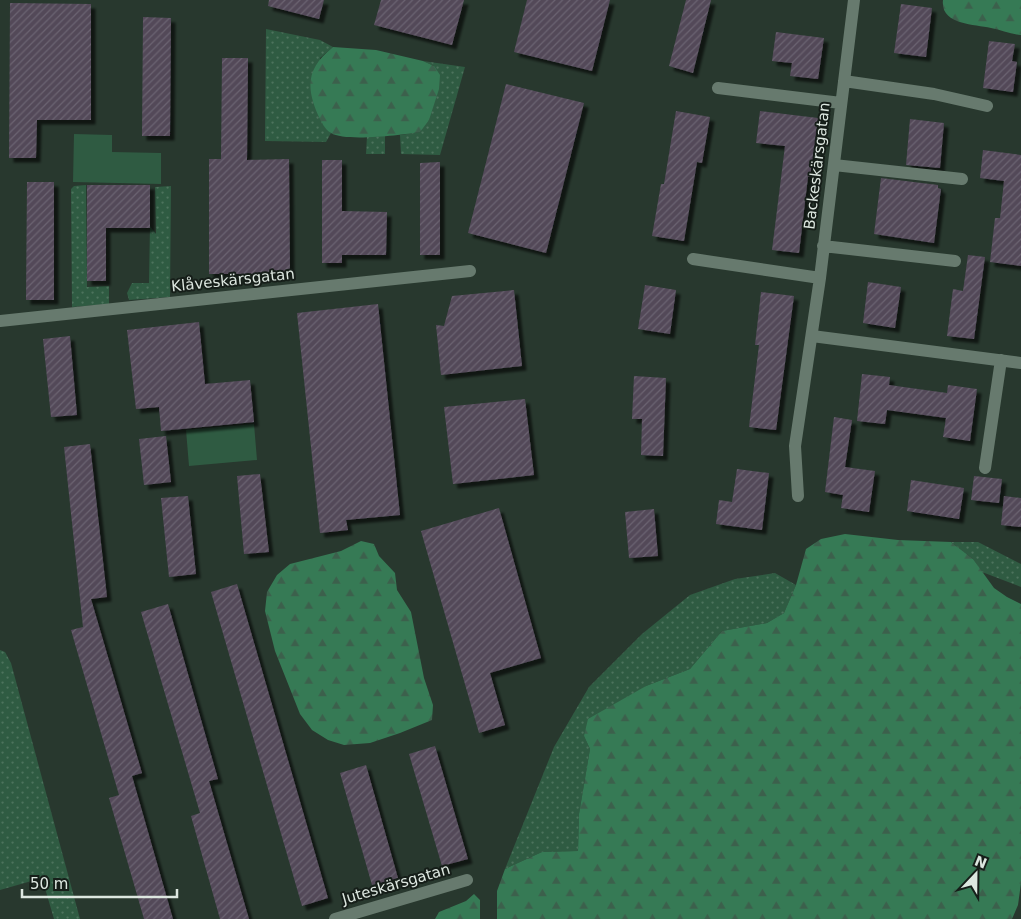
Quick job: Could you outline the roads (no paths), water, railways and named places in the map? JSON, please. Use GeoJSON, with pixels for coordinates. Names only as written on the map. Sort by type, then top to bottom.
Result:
{"type":"FeatureCollection","features":[{"type":"Feature","properties":{"kind":"street","name":"Backeskärsgatan"},"geometry":{"type":"LineString","coordinates":[[798,496],[796,446],[820,278],[854,0]]}},
{"type":"Feature","properties":{"kind":"street"},"geometry":{"type":"LineString","coordinates":[[844,81],[934,94],[987,106]]}},
{"type":"Feature","properties":{"kind":"street"},"geometry":{"type":"LineString","coordinates":[[718,88],[841,103]]}},
{"type":"Feature","properties":{"kind":"street"},"geometry":{"type":"LineString","coordinates":[[834,165],[962,179]]}},
{"type":"Feature","properties":{"kind":"street"},"geometry":{"type":"LineString","coordinates":[[823,246],[956,261]]}},
{"type":"Feature","properties":{"kind":"street"},"geometry":{"type":"LineString","coordinates":[[693,259],[820,278]]}},
{"type":"Feature","properties":{"kind":"street","name":"Klåveskärsgatan"},"geometry":{"type":"LineString","coordinates":[[0,321],[470,271]]}},
{"type":"Feature","properties":{"kind":"street"},"geometry":{"type":"LineString","coordinates":[[812,336],[1021,363]]}},
{"type":"Feature","properties":{"kind":"street"},"geometry":{"type":"LineString","coordinates":[[985,468],[1001,360]]}},
{"type":"Feature","properties":{"kind":"street","name":"Juteskärsgatan"},"geometry":{"type":"LineString","coordinates":[[335,919],[467,880]]}}]}
